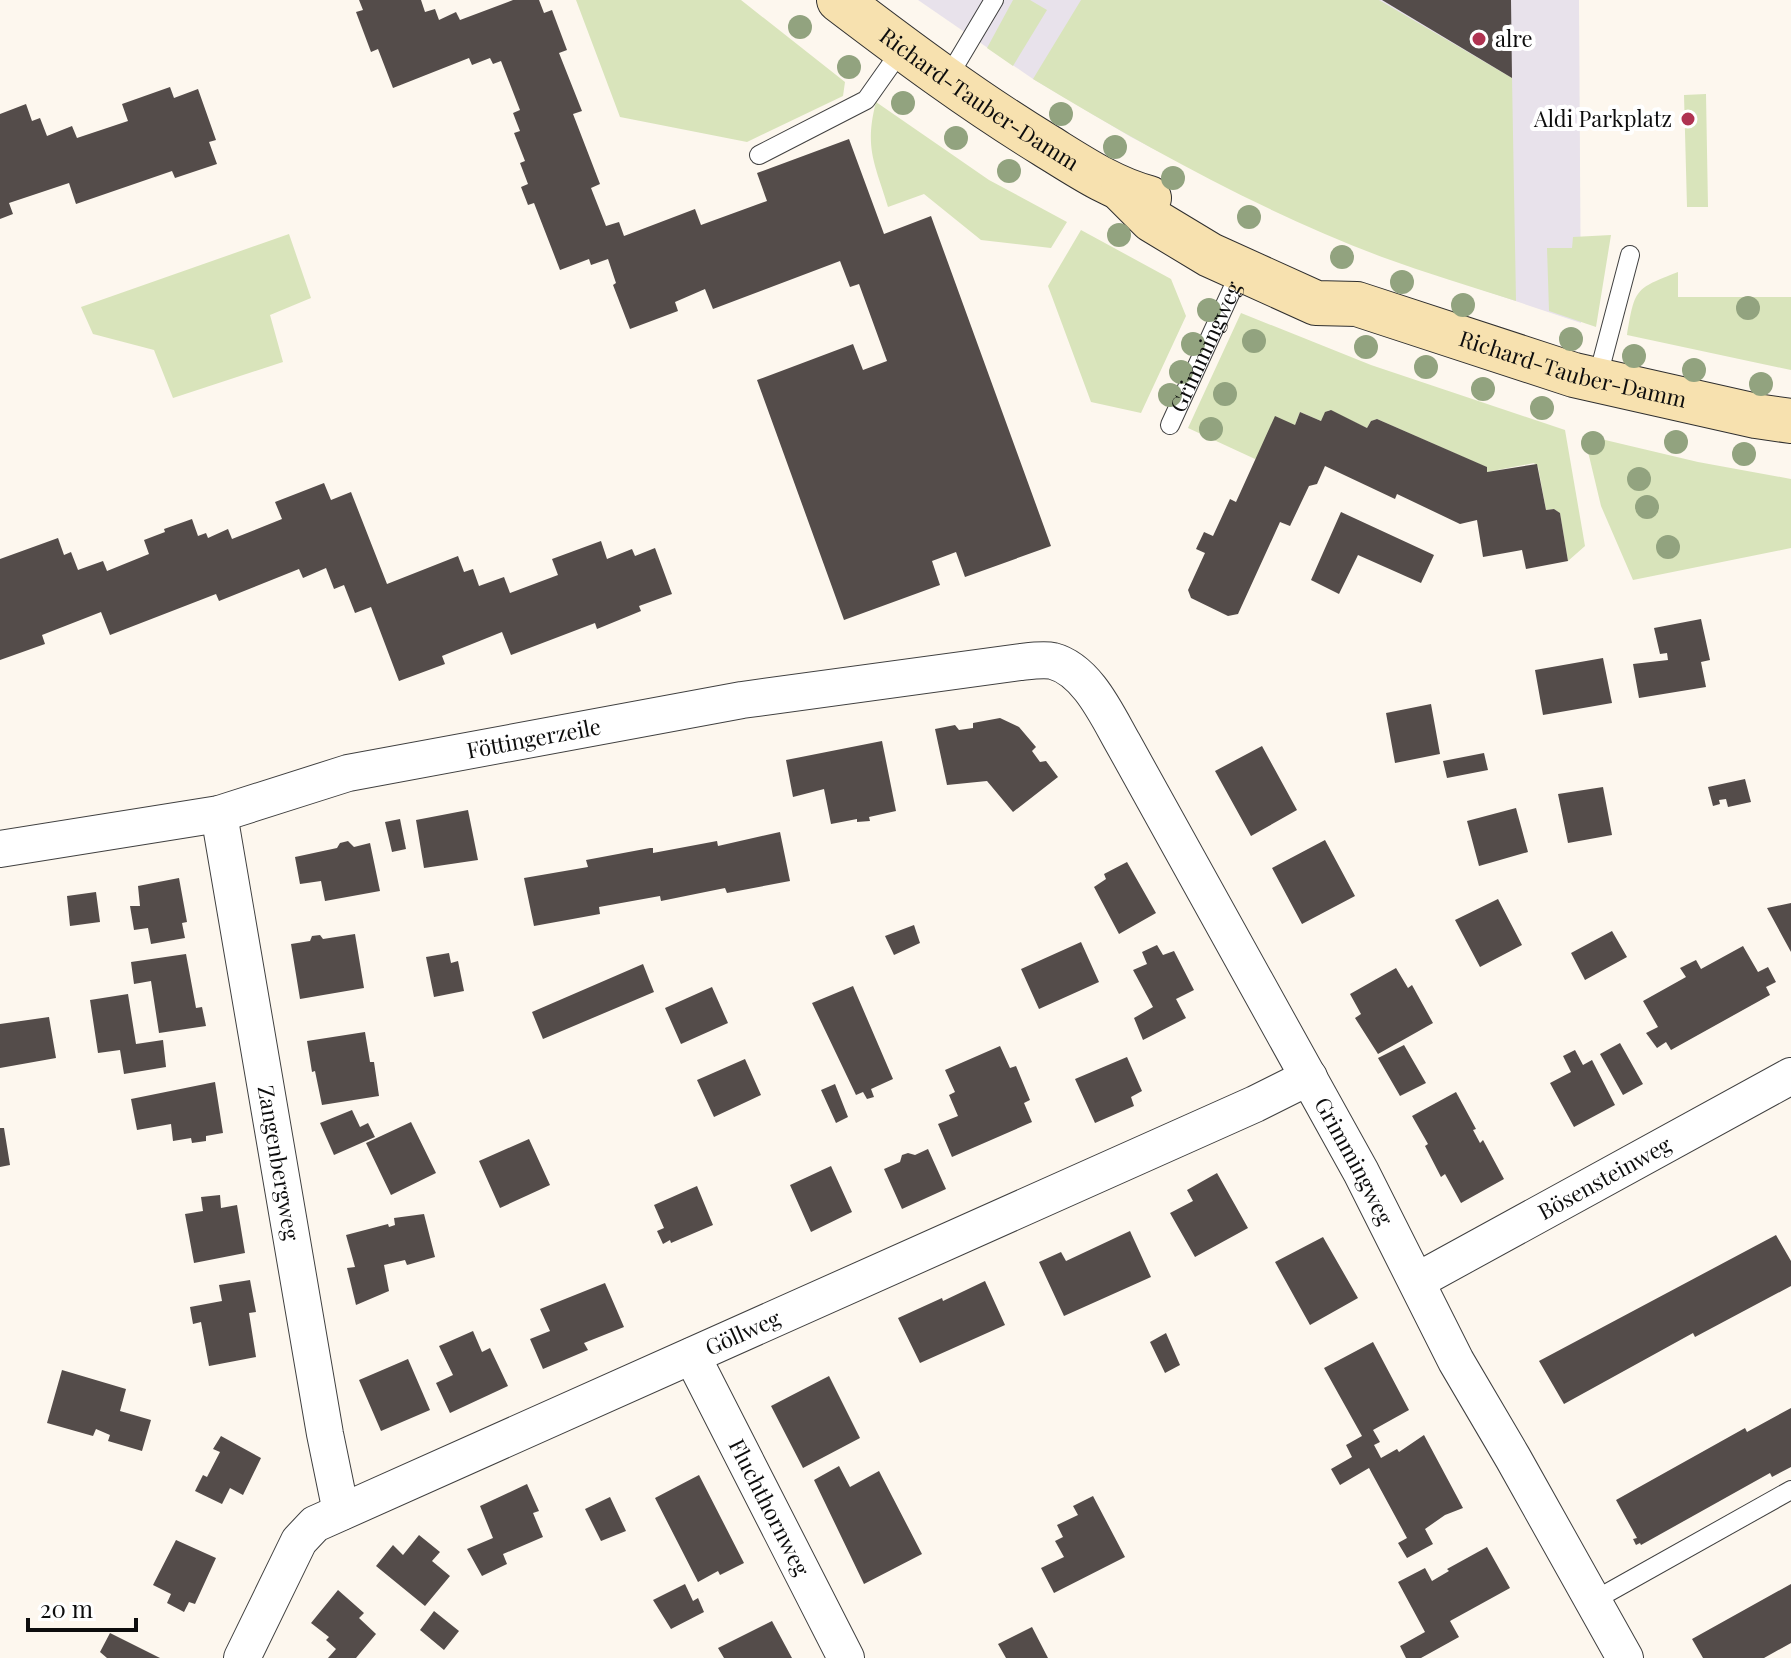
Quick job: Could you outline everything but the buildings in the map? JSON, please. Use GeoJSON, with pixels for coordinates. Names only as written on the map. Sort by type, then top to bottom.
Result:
{"type":"FeatureCollection","features":[{"type":"Feature","properties":{"kind":"street","name":"Richard-Tauber-Damm"},"geometry":{"type":"LineString","coordinates":[[839,0],[946,82],[1123,191],[1152,220],[1241,270],[1316,303],[1357,304],[1597,380],[1791,421]]}},
{"type":"Feature","properties":{"kind":"street","name":"Richard-Tauber-Damm"},"geometry":{"type":"LineString","coordinates":[[1123,191],[1170,204],[1331,282],[1357,304]]}},
{"type":"Feature","properties":{"kind":"street","name":"Föttingerzeile"},"geometry":{"type":"LineString","coordinates":[[0,849],[219,814],[348,773],[742,700],[1021,662],[1052,661],[1071,670]]}},
{"type":"Feature","properties":{"kind":"street","name":"Grimmingweg"},"geometry":{"type":"LineString","coordinates":[[1071,670],[1084,683],[1123,743],[1309,1077],[1456,1361],[1625,1658]]}},
{"type":"Feature","properties":{"kind":"street","name":"Zangenbergweg"},"geometry":{"type":"LineString","coordinates":[[219,814],[322,1419],[341,1512]]}},
{"type":"Feature","properties":{"kind":"street","name":"Bösensteinweg"},"geometry":{"type":"LineString","coordinates":[[1417,1281],[1791,1076]]}},
{"type":"Feature","properties":{"kind":"street","name":"Göllweg"},"geometry":{"type":"LineString","coordinates":[[242,1658],[299,1541],[315,1524],[1255,1104],[1309,1077]]}},
{"type":"Feature","properties":{"kind":"street","name":"Fluchthornweg"},"geometry":{"type":"LineString","coordinates":[[692,1356],[846,1658]]}},
{"type":"Feature","properties":{"kind":"lane"},"geometry":{"type":"LineString","coordinates":[[946,82],[994,0]]}},
{"type":"Feature","properties":{"kind":"lane"},"geometry":{"type":"LineString","coordinates":[[759,155],[866,100],[902,49]]}},
{"type":"Feature","properties":{"kind":"lane"},"geometry":{"type":"LineString","coordinates":[[1597,380],[1630,255]]}},
{"type":"Feature","properties":{"kind":"lane","name":"Grimmingweg"},"geometry":{"type":"LineString","coordinates":[[1170,425],[1241,270]]}},
{"type":"Feature","properties":{"kind":"lane"},"geometry":{"type":"LineString","coordinates":[[1593,1601],[1791,1490]]}},
{"type":"Feature","properties":{"kind":"shaded area"},"geometry":{"type":"Polygon","coordinates":[[[918,0],[1579,0],[1581,323],[1381,256],[1232,190],[1131,137],[1033,79],[918,0]]]}},
{"type":"Feature","properties":{"kind":"green space"},"geometry":{"type":"Polygon","coordinates":[[[576,0],[741,0],[845,82],[843,96],[747,142],[620,117],[576,0]]]}},
{"type":"Feature","properties":{"kind":"green space"},"geometry":{"type":"Polygon","coordinates":[[[1013,0],[1030,0],[1047,10],[1013,66],[987,48],[1013,0]]]}},
{"type":"Feature","properties":{"kind":"green space"},"geometry":{"type":"Polygon","coordinates":[[[1081,0],[1379,0],[1512,78],[1516,301],[1382,257],[1292,219],[1160,153],[1033,79],[1081,0]]]}},
{"type":"Feature","properties":{"kind":"green space"},"geometry":{"type":"Polygon","coordinates":[[[1706,94],[1708,207],[1687,207],[1684,95],[1706,94]]]}},
{"type":"Feature","properties":{"kind":"green space"},"geometry":{"type":"Polygon","coordinates":[[[876,102],[989,180],[1067,222],[1051,248],[981,240],[924,194],[888,207],[871,144],[876,102]]]}},
{"type":"Feature","properties":{"kind":"green space"},"geometry":{"type":"Polygon","coordinates":[[[1081,230],[1171,279],[1186,316],[1141,413],[1091,402],[1048,286],[1081,230]]]}},
{"type":"Feature","properties":{"kind":"green space"},"geometry":{"type":"Polygon","coordinates":[[[289,234],[311,298],[270,315],[283,362],[173,398],[154,350],[93,334],[81,307],[289,234]]]}},
{"type":"Feature","properties":{"kind":"green space"},"geometry":{"type":"Polygon","coordinates":[[[1611,235],[1596,327],[1549,311],[1547,248],[1572,248],[1573,237],[1611,235]]]}},
{"type":"Feature","properties":{"kind":"green space"},"geometry":{"type":"Polygon","coordinates":[[[1678,272],[1678,297],[1791,297],[1791,370],[1627,335],[1632,308],[1639,293],[1645,287],[1678,272]]]}},
{"type":"Feature","properties":{"kind":"green space"},"geometry":{"type":"Polygon","coordinates":[[[1241,313],[1371,365],[1565,430],[1585,546],[1568,561],[1560,513],[1554,509],[1546,510],[1538,467],[1534,463],[1487,472],[1486,467],[1377,419],[1371,421],[1367,428],[1329,410],[1321,421],[1300,412],[1295,425],[1255,459],[1188,428],[1241,313]]]}},
{"type":"Feature","properties":{"kind":"green space"},"geometry":{"type":"Polygon","coordinates":[[[1584,435],[1698,462],[1791,479],[1791,548],[1633,580],[1601,506],[1584,435]]]}},
{"type":"Feature","properties":{"kind":"place","name":"alre"},"geometry":{"type":"Point","coordinates":[1479,39]}},
{"type":"Feature","properties":{"kind":"place","name":"Aldi Parkplatz"},"geometry":{"type":"Point","coordinates":[1688,119]}}]}
